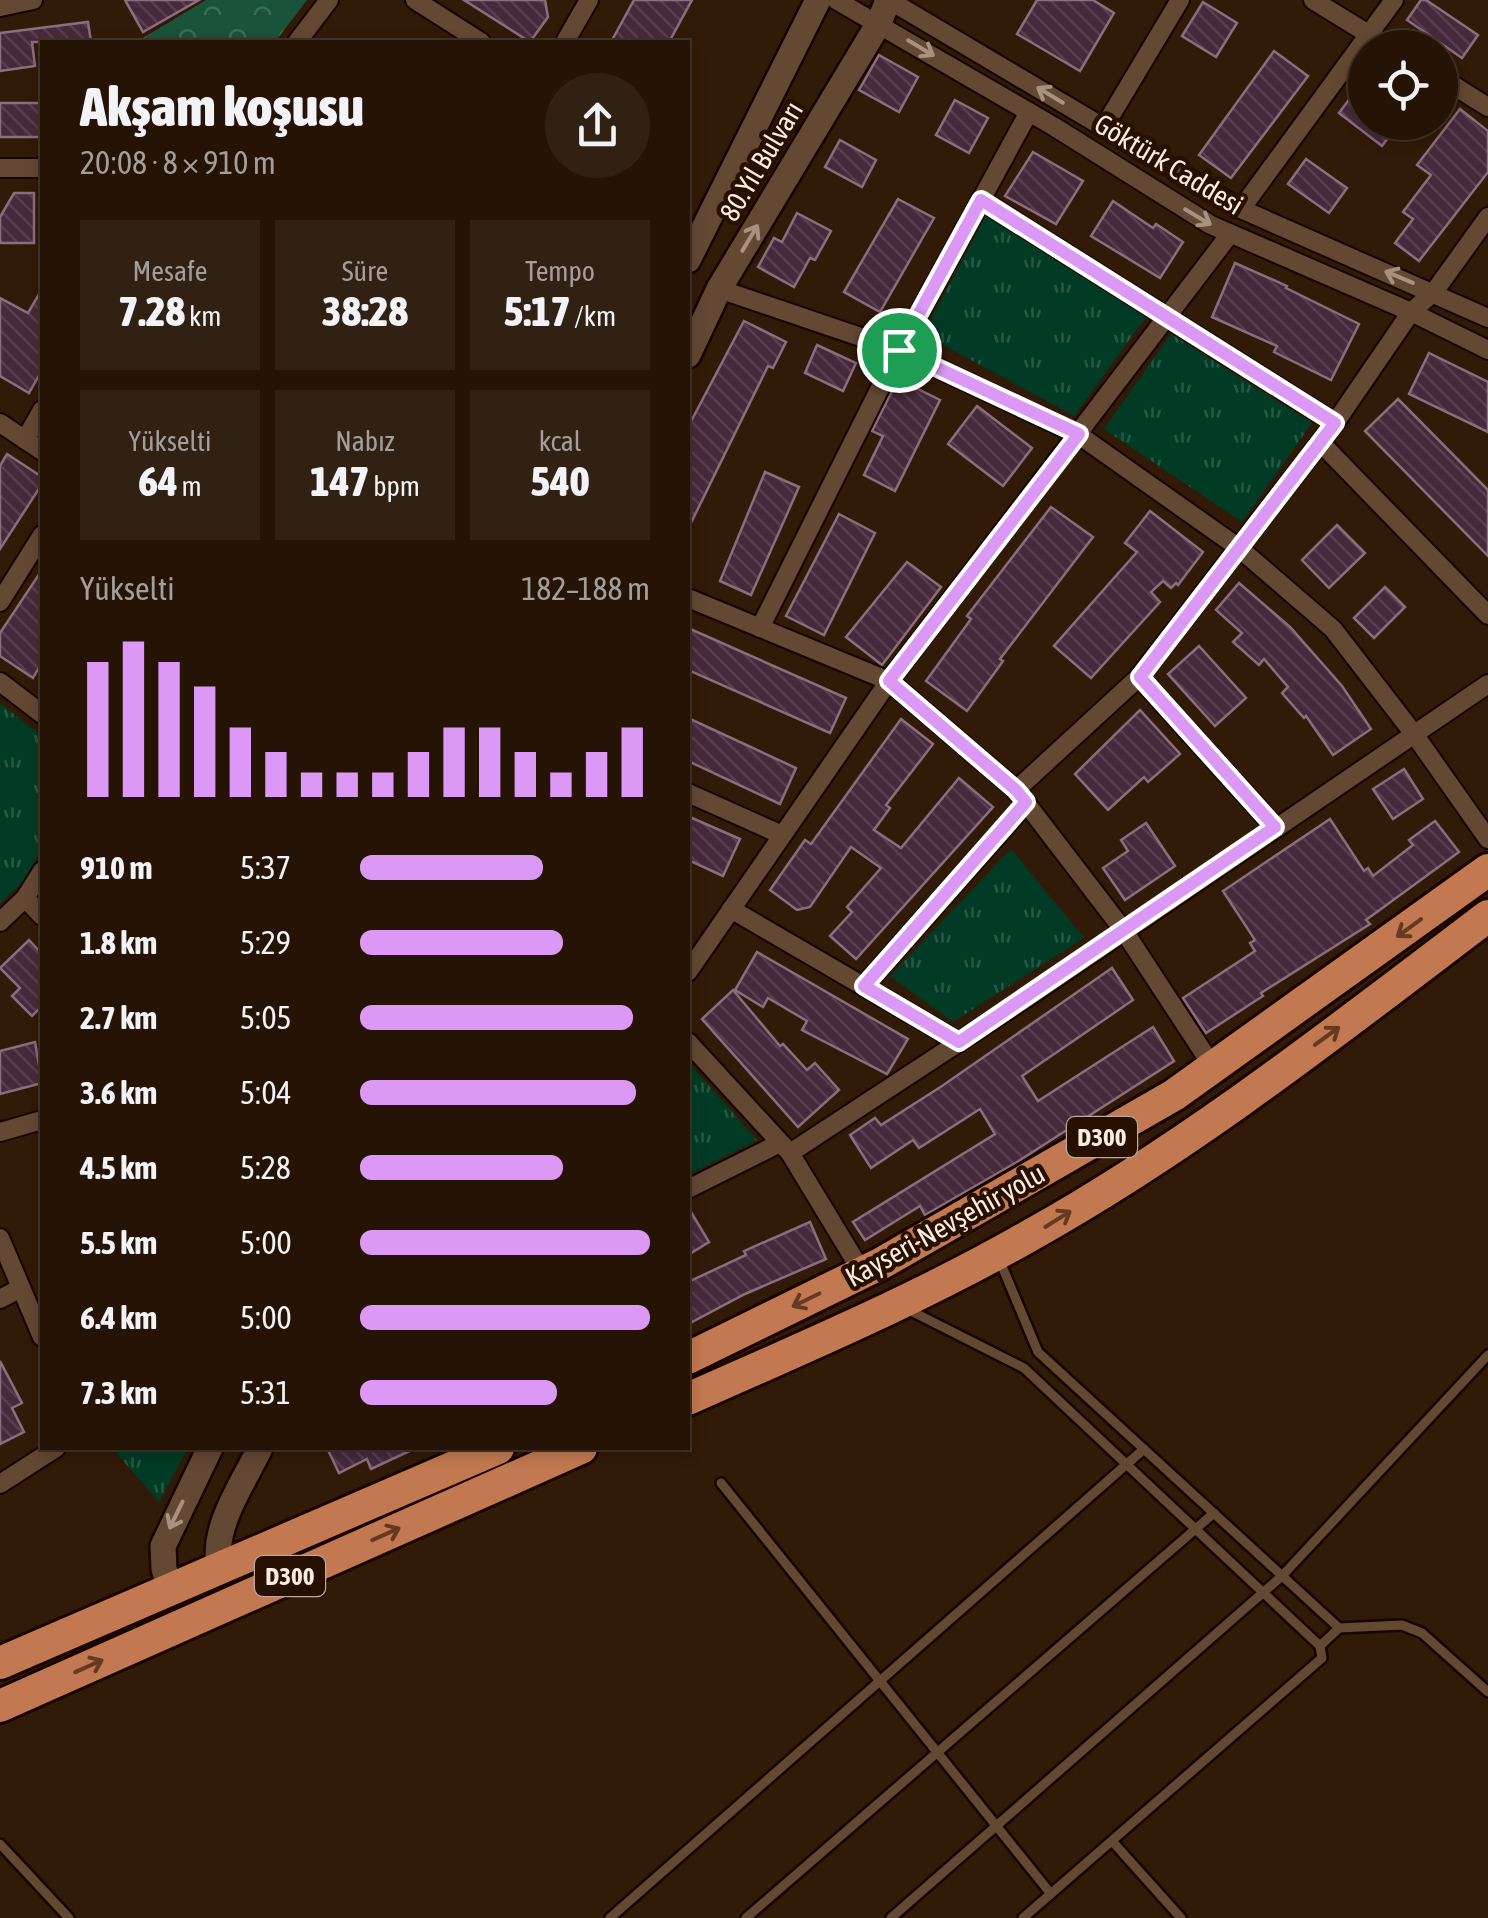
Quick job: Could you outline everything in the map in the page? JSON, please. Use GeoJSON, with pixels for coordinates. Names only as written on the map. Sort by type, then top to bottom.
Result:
{"type":"FeatureCollection","features":[{"type":"Feature","properties":{"kind":"highway","name":"Kayseri-Nevşehir yolu"},"geometry":{"type":"LineString","coordinates":[[690,1357],[862,1272],[1174,1095],[1488,870]]}},
{"type":"Feature","properties":{"kind":"highway","name":"Kayseri-Nevşehir yolu"},"geometry":{"type":"LineString","coordinates":[[690,1399],[997,1254],[1194,1134],[1488,916]]}},
{"type":"Feature","properties":{"kind":"highway","name":"D300"},"geometry":{"type":"LineString","coordinates":[[0,1663],[493,1450]]}},
{"type":"Feature","properties":{"kind":"highway","name":"D300"},"geometry":{"type":"LineString","coordinates":[[0,1706],[576,1450]]}},
{"type":"Feature","properties":{"kind":"highway"},"geometry":{"type":"LineString","coordinates":[[219,1566],[234,1601]]}},
{"type":"Feature","properties":{"kind":"highway"},"geometry":{"type":"LineString","coordinates":[[170,1587],[184,1622]]}},
{"type":"Feature","properties":{"kind":"street"},"geometry":{"type":"LineString","coordinates":[[0,7],[33,0]]}},
{"type":"Feature","properties":{"kind":"street"},"geometry":{"type":"LineString","coordinates":[[299,40],[329,0]]}},
{"type":"Feature","properties":{"kind":"street"},"geometry":{"type":"LineString","coordinates":[[414,0],[478,40]]}},
{"type":"Feature","properties":{"kind":"street"},"geometry":{"type":"LineString","coordinates":[[566,40],[589,0]]}},
{"type":"Feature","properties":{"kind":"street","name":"80.Yıl Bulvarı"},"geometry":{"type":"LineString","coordinates":[[690,256],[818,0]]}},
{"type":"Feature","properties":{"kind":"street","name":"Göktürk Caddesi"},"geometry":{"type":"LineString","coordinates":[[836,0],[885,8],[1104,128],[1241,209],[1488,318]]}},
{"type":"Feature","properties":{"kind":"street"},"geometry":{"type":"LineString","coordinates":[[1104,128],[1180,0]]}},
{"type":"Feature","properties":{"kind":"street"},"geometry":{"type":"LineString","coordinates":[[1313,0],[1362,30]]}},
{"type":"Feature","properties":{"kind":"street"},"geometry":{"type":"LineString","coordinates":[[1371,30],[1394,0]]}},
{"type":"Feature","properties":{"kind":"street","name":"80.Yıl Bulvarı"},"geometry":{"type":"LineString","coordinates":[[690,351],[719,288],[885,8]]}},
{"type":"Feature","properties":{"kind":"street","name":"Göktürk Caddesi"},"geometry":{"type":"LineString","coordinates":[[885,8],[1029,112],[1211,226],[1411,312],[1488,350]]}},
{"type":"Feature","properties":{"kind":"street"},"geometry":{"type":"LineString","coordinates":[[1241,209],[1348,62]]}},
{"type":"Feature","properties":{"kind":"street"},"geometry":{"type":"LineString","coordinates":[[1458,89],[1488,107]]}},
{"type":"Feature","properties":{"kind":"street"},"geometry":{"type":"LineString","coordinates":[[760,628],[899,350],[1029,112]]}},
{"type":"Feature","properties":{"kind":"street"},"geometry":{"type":"LineString","coordinates":[[0,168],[40,168]]}},
{"type":"Feature","properties":{"kind":"street"},"geometry":{"type":"LineString","coordinates":[[981,200],[1335,423]]}},
{"type":"Feature","properties":{"kind":"street"},"geometry":{"type":"LineString","coordinates":[[864,986],[1021,796],[1140,677],[1335,423],[1411,312],[1434,292],[1488,217]]}},
{"type":"Feature","properties":{"kind":"street"},"geometry":{"type":"LineString","coordinates":[[690,969],[889,681],[1230,234]]}},
{"type":"Feature","properties":{"kind":"street"},"geometry":{"type":"LineString","coordinates":[[719,288],[899,350],[1079,434],[1239,548],[1333,629],[1414,734],[1488,840]]}},
{"type":"Feature","properties":{"kind":"street"},"geometry":{"type":"LineString","coordinates":[[26,440],[40,414]]}},
{"type":"Feature","properties":{"kind":"street"},"geometry":{"type":"LineString","coordinates":[[0,423],[40,450]]}},
{"type":"Feature","properties":{"kind":"street"},"geometry":{"type":"LineString","coordinates":[[1320,442],[1488,615]]}},
{"type":"Feature","properties":{"kind":"street"},"geometry":{"type":"LineString","coordinates":[[0,602],[40,538]]}},
{"type":"Feature","properties":{"kind":"street"},"geometry":{"type":"LineString","coordinates":[[690,599],[889,681],[1021,796],[1124,931],[1213,1068]]}},
{"type":"Feature","properties":{"kind":"street"},"geometry":{"type":"LineString","coordinates":[[1140,677],[1275,827]]}},
{"type":"Feature","properties":{"kind":"street"},"geometry":{"type":"LineString","coordinates":[[0,682],[40,712]]}},
{"type":"Feature","properties":{"kind":"street"},"geometry":{"type":"LineString","coordinates":[[690,1188],[785,1148],[959,1042],[1488,684]]}},
{"type":"Feature","properties":{"kind":"street"},"geometry":{"type":"LineString","coordinates":[[690,794],[782,836]]}},
{"type":"Feature","properties":{"kind":"street"},"geometry":{"type":"LineString","coordinates":[[0,922],[25,898],[40,874]]}},
{"type":"Feature","properties":{"kind":"street"},"geometry":{"type":"LineString","coordinates":[[25,898],[40,914]]}},
{"type":"Feature","properties":{"kind":"street"},"geometry":{"type":"LineString","coordinates":[[731,908],[959,1042]]}},
{"type":"Feature","properties":{"kind":"street"},"geometry":{"type":"LineString","coordinates":[[690,1044],[785,1148],[862,1272]]}},
{"type":"Feature","properties":{"kind":"street"},"geometry":{"type":"LineString","coordinates":[[0,1132],[40,1121]]}},
{"type":"Feature","properties":{"kind":"street"},"geometry":{"type":"LineString","coordinates":[[0,1238],[40,1331]]}},
{"type":"Feature","properties":{"kind":"street"},"geometry":{"type":"LineString","coordinates":[[0,1299],[22,1288]]}},
{"type":"Feature","properties":{"kind":"street"},"geometry":{"type":"LineString","coordinates":[[0,1484],[53,1450]]}},
{"type":"Feature","properties":{"kind":"street"},"geometry":{"type":"LineString","coordinates":[[170,1587],[163,1546],[209,1450]]}},
{"type":"Feature","properties":{"kind":"street"},"geometry":{"type":"LineString","coordinates":[[219,1566],[222,1529],[259,1450]]}},
{"type":"Feature","properties":{"kind":"lane"},"geometry":{"type":"LineString","coordinates":[[997,1254],[1038,1352],[1339,1628]]}},
{"type":"Feature","properties":{"kind":"lane"},"geometry":{"type":"LineString","coordinates":[[898,1304],[1024,1368],[1320,1646],[1322,1658],[1024,1918]]}},
{"type":"Feature","properties":{"kind":"lane"},"geometry":{"type":"LineString","coordinates":[[891,1918],[1282,1576],[1488,1355]]}},
{"type":"Feature","properties":{"kind":"lane"},"geometry":{"type":"LineString","coordinates":[[610,1918],[1144,1449]]}},
{"type":"Feature","properties":{"kind":"lane"},"geometry":{"type":"LineString","coordinates":[[721,1483],[1051,1894]]}},
{"type":"Feature","properties":{"kind":"lane"},"geometry":{"type":"LineString","coordinates":[[746,1918],[1214,1514]]}},
{"type":"Feature","properties":{"kind":"lane"},"geometry":{"type":"LineString","coordinates":[[1320,1646],[1339,1628],[1402,1625],[1422,1633],[1488,1692]]}},
{"type":"Feature","properties":{"kind":"lane"},"geometry":{"type":"LineString","coordinates":[[1112,1841],[1181,1918]]}},
{"type":"Feature","properties":{"kind":"lane"},"geometry":{"type":"LineString","coordinates":[[0,1844],[70,1918]]}},
{"type":"Feature","properties":{"kind":"green space"},"geometry":{"type":"Polygon","coordinates":[[[206,0],[307,0],[277,40],[139,40],[206,0]]]}},
{"type":"Feature","properties":{"kind":"green space"},"geometry":{"type":"Polygon","coordinates":[[[986,216],[1146,317],[1074,416],[923,334],[986,216]]]}},
{"type":"Feature","properties":{"kind":"green space"},"geometry":{"type":"Polygon","coordinates":[[[1171,334],[1312,423],[1242,522],[1104,429],[1171,334]]]}},
{"type":"Feature","properties":{"kind":"green space"},"geometry":{"type":"Polygon","coordinates":[[[0,703],[40,734],[40,852],[23,882],[0,903],[0,703]]]}},
{"type":"Feature","properties":{"kind":"green space"},"geometry":{"type":"Polygon","coordinates":[[[1011,849],[1084,938],[953,1022],[890,976],[1011,849]]]}},
{"type":"Feature","properties":{"kind":"green space"},"geometry":{"type":"Polygon","coordinates":[[[690,1064],[757,1140],[690,1174],[690,1064]]]}},
{"type":"Feature","properties":{"kind":"green space"},"geometry":{"type":"Polygon","coordinates":[[[114,1450],[187,1450],[159,1502],[114,1450]]]}},
{"type":"Feature","properties":{"kind":"building"},"geometry":{"type":"Polygon","coordinates":[[[125,0],[199,0],[143,32],[125,0]]]}},
{"type":"Feature","properties":{"kind":"building"},"geometry":{"type":"Polygon","coordinates":[[[464,0],[545,0],[548,17],[531,40],[464,0]]]}},
{"type":"Feature","properties":{"kind":"building"},"geometry":{"type":"Polygon","coordinates":[[[634,0],[692,0],[670,40],[612,40],[634,0]]]}},
{"type":"Feature","properties":{"kind":"building"},"geometry":{"type":"Polygon","coordinates":[[[1037,0],[1093,0],[1114,13],[1080,71],[1017,34],[1037,0]]]}},
{"type":"Feature","properties":{"kind":"building"},"geometry":{"type":"Polygon","coordinates":[[[1421,0],[1426,0],[1478,35],[1462,58],[1458,55],[1458,30],[1421,30],[1407,20],[1421,0]]]}},
{"type":"Feature","properties":{"kind":"building"},"geometry":{"type":"Polygon","coordinates":[[[1203,2],[1237,23],[1216,57],[1182,36],[1203,2]]]}},
{"type":"Feature","properties":{"kind":"building"},"geometry":{"type":"Polygon","coordinates":[[[88,22],[91,40],[32,42],[35,66],[0,71],[0,33],[88,22]]]}},
{"type":"Feature","properties":{"kind":"building"},"geometry":{"type":"Polygon","coordinates":[[[1274,51],[1308,76],[1231,178],[1199,155],[1274,51]]]}},
{"type":"Feature","properties":{"kind":"building"},"geometry":{"type":"Polygon","coordinates":[[[879,55],[918,77],[899,112],[859,90],[879,55]]]}},
{"type":"Feature","properties":{"kind":"building"},"geometry":{"type":"Polygon","coordinates":[[[955,100],[988,118],[969,153],[936,135],[955,100]]]}},
{"type":"Feature","properties":{"kind":"building"},"geometry":{"type":"Polygon","coordinates":[[[1348,101],[1348,120],[1339,113],[1348,101]]]}},
{"type":"Feature","properties":{"kind":"building"},"geometry":{"type":"Polygon","coordinates":[[[0,103],[40,103],[40,137],[0,137],[0,103]]]}},
{"type":"Feature","properties":{"kind":"building"},"geometry":{"type":"Polygon","coordinates":[[[1460,109],[1488,131],[1488,172],[1419,261],[1395,243],[1413,219],[1403,212],[1431,175],[1417,165],[1436,140],[1458,140],[1460,109]]]}},
{"type":"Feature","properties":{"kind":"building"},"geometry":{"type":"Polygon","coordinates":[[[840,140],[876,160],[862,187],[825,167],[840,140]]]}},
{"type":"Feature","properties":{"kind":"building"},"geometry":{"type":"Polygon","coordinates":[[[1033,152],[1083,181],[1056,224],[1005,196],[1033,152]]]}},
{"type":"Feature","properties":{"kind":"building"},"geometry":{"type":"Polygon","coordinates":[[[1306,159],[1347,188],[1329,213],[1288,184],[1306,159]]]}},
{"type":"Feature","properties":{"kind":"building"},"geometry":{"type":"Polygon","coordinates":[[[14,193],[34,193],[34,243],[0,243],[0,217],[14,193]]]}},
{"type":"Feature","properties":{"kind":"building"},"geometry":{"type":"Polygon","coordinates":[[[898,199],[934,218],[880,312],[844,292],[898,199]]]}},
{"type":"Feature","properties":{"kind":"building"},"geometry":{"type":"Polygon","coordinates":[[[1113,201],[1153,228],[1156,224],[1183,242],[1160,278],[1091,236],[1113,201]]]}},
{"type":"Feature","properties":{"kind":"building"},"geometry":{"type":"Polygon","coordinates":[[[797,213],[831,231],[794,287],[758,267],[774,238],[782,242],[797,213]]]}},
{"type":"Feature","properties":{"kind":"building"},"geometry":{"type":"Polygon","coordinates":[[[1235,263],[1359,324],[1331,380],[1274,352],[1277,346],[1212,317],[1235,263]]]}},
{"type":"Feature","properties":{"kind":"building"},"geometry":{"type":"Polygon","coordinates":[[[40,292],[40,374],[29,393],[0,376],[0,298],[28,313],[40,292]]]}},
{"type":"Feature","properties":{"kind":"building"},"geometry":{"type":"Polygon","coordinates":[[[744,321],[786,342],[773,368],[768,366],[690,525],[690,423],[744,321]]]}},
{"type":"Feature","properties":{"kind":"building"},"geometry":{"type":"Polygon","coordinates":[[[817,345],[856,363],[843,391],[805,373],[817,345]]]}},
{"type":"Feature","properties":{"kind":"building"},"geometry":{"type":"Polygon","coordinates":[[[1429,353],[1488,382],[1488,432],[1409,394],[1429,353]]]}},
{"type":"Feature","properties":{"kind":"building"},"geometry":{"type":"Polygon","coordinates":[[[898,379],[940,400],[895,491],[864,475],[883,436],[872,431],[898,379]]]}},
{"type":"Feature","properties":{"kind":"building"},"geometry":{"type":"Polygon","coordinates":[[[1398,399],[1488,490],[1488,556],[1365,431],[1398,399]]]}},
{"type":"Feature","properties":{"kind":"building"},"geometry":{"type":"Polygon","coordinates":[[[977,406],[1032,448],[1003,486],[948,444],[977,406]]]}},
{"type":"Feature","properties":{"kind":"building"},"geometry":{"type":"Polygon","coordinates":[[[7,454],[40,476],[40,487],[0,549],[0,466],[7,454]]]}},
{"type":"Feature","properties":{"kind":"building"},"geometry":{"type":"Polygon","coordinates":[[[765,472],[799,487],[751,595],[720,581],[765,472]]]}},
{"type":"Feature","properties":{"kind":"building"},"geometry":{"type":"Polygon","coordinates":[[[1051,507],[1093,537],[1000,659],[1003,661],[967,711],[926,681],[971,619],[967,616],[1051,507]]]}},
{"type":"Feature","properties":{"kind":"building"},"geometry":{"type":"Polygon","coordinates":[[[1150,511],[1203,552],[1178,585],[1171,588],[1163,581],[1151,592],[1160,602],[1091,678],[1054,646],[1137,552],[1125,543],[1150,511]]]}},
{"type":"Feature","properties":{"kind":"building"},"geometry":{"type":"Polygon","coordinates":[[[839,514],[875,533],[824,635],[786,616],[839,514]]]}},
{"type":"Feature","properties":{"kind":"building"},"geometry":{"type":"Polygon","coordinates":[[[1337,525],[1365,553],[1329,588],[1302,560],[1337,525]]]}},
{"type":"Feature","properties":{"kind":"building"},"geometry":{"type":"Polygon","coordinates":[[[907,562],[941,587],[882,665],[846,637],[907,562]]]}},
{"type":"Feature","properties":{"kind":"building"},"geometry":{"type":"Polygon","coordinates":[[[40,573],[40,666],[33,678],[0,656],[0,633],[40,573]]]}},
{"type":"Feature","properties":{"kind":"building"},"geometry":{"type":"Polygon","coordinates":[[[1239,583],[1290,627],[1342,686],[1371,729],[1333,755],[1306,716],[1282,693],[1288,687],[1264,659],[1259,665],[1233,642],[1242,633],[1216,610],[1239,583]]]}},
{"type":"Feature","properties":{"kind":"building"},"geometry":{"type":"Polygon","coordinates":[[[1385,587],[1405,607],[1374,638],[1354,618],[1385,587]]]}},
{"type":"Feature","properties":{"kind":"building"},"geometry":{"type":"Polygon","coordinates":[[[690,629],[846,698],[830,733],[690,671],[690,629]]]}},
{"type":"Feature","properties":{"kind":"building"},"geometry":{"type":"Polygon","coordinates":[[[1199,646],[1246,698],[1215,726],[1168,674],[1199,646]]]}},
{"type":"Feature","properties":{"kind":"building"},"geometry":{"type":"Polygon","coordinates":[[[1140,710],[1180,754],[1148,782],[1144,777],[1108,810],[1075,774],[1140,710]]]}},
{"type":"Feature","properties":{"kind":"building"},"geometry":{"type":"Polygon","coordinates":[[[690,719],[796,768],[780,804],[690,762],[690,719]]]}},
{"type":"Feature","properties":{"kind":"building"},"geometry":{"type":"Polygon","coordinates":[[[901,719],[933,744],[886,805],[890,808],[874,830],[901,848],[959,778],[993,807],[856,959],[830,936],[852,912],[847,907],[881,868],[851,847],[810,907],[797,910],[770,890],[805,840],[811,844],[901,719]]]}},
{"type":"Feature","properties":{"kind":"building"},"geometry":{"type":"Polygon","coordinates":[[[1404,769],[1423,799],[1393,819],[1373,789],[1404,769]]]}},
{"type":"Feature","properties":{"kind":"building"},"geometry":{"type":"Polygon","coordinates":[[[692,818],[740,839],[723,876],[690,861],[692,818]]]}},
{"type":"Feature","properties":{"kind":"building"},"geometry":{"type":"Polygon","coordinates":[[[1330,819],[1364,871],[1368,868],[1373,876],[1413,845],[1409,840],[1435,821],[1459,852],[1366,920],[1370,924],[1206,1033],[1183,998],[1255,951],[1250,943],[1255,940],[1223,891],[1330,819]]]}},
{"type":"Feature","properties":{"kind":"building"},"geometry":{"type":"Polygon","coordinates":[[[1146,823],[1175,866],[1125,900],[1103,868],[1128,851],[1121,840],[1146,823]]]}},
{"type":"Feature","properties":{"kind":"building"},"geometry":{"type":"Polygon","coordinates":[[[29,940],[40,952],[40,1008],[32,1016],[12,996],[20,988],[0,968],[29,940]]]}},
{"type":"Feature","properties":{"kind":"building"},"geometry":{"type":"Polygon","coordinates":[[[757,952],[908,1039],[887,1074],[802,1030],[807,1021],[768,998],[763,1007],[735,990],[757,952]]]}},
{"type":"Feature","properties":{"kind":"building"},"geometry":{"type":"Polygon","coordinates":[[[1112,968],[1133,1000],[1022,1076],[1038,1101],[1153,1027],[1174,1061],[1017,1162],[925,1215],[920,1206],[865,1240],[853,1222],[995,1134],[980,1109],[919,1148],[913,1140],[871,1168],[850,1135],[875,1118],[881,1125],[1112,968]]]}},
{"type":"Feature","properties":{"kind":"building"},"geometry":{"type":"Polygon","coordinates":[[[733,990],[780,1046],[783,1044],[807,1070],[815,1063],[839,1090],[798,1127],[702,1019],[733,990]]]}},
{"type":"Feature","properties":{"kind":"building"},"geometry":{"type":"Polygon","coordinates":[[[35,1042],[40,1084],[0,1094],[0,1051],[35,1042]]]}},
{"type":"Feature","properties":{"kind":"building"},"geometry":{"type":"Polygon","coordinates":[[[690,1210],[709,1242],[690,1254],[690,1210]]]}},
{"type":"Feature","properties":{"kind":"building"},"geometry":{"type":"Polygon","coordinates":[[[810,1222],[826,1259],[692,1322],[690,1281],[746,1255],[744,1251],[810,1222]]]}},
{"type":"Feature","properties":{"kind":"building"},"geometry":{"type":"Polygon","coordinates":[[[0,1361],[22,1403],[12,1408],[24,1432],[0,1444],[0,1361]]]}},
{"type":"Feature","properties":{"kind":"building"},"geometry":{"type":"Polygon","coordinates":[[[328,1450],[412,1450],[371,1469],[367,1459],[339,1473],[328,1450]]]}},
{"type":"Feature","properties":{"kind":"route"},"geometry":{"type":"LineString","coordinates":[[981,200],[1335,423],[1140,677],[1275,827],[959,1042],[864,986],[1026,802],[889,681],[1079,434],[899,350],[981,200]]}}]}
